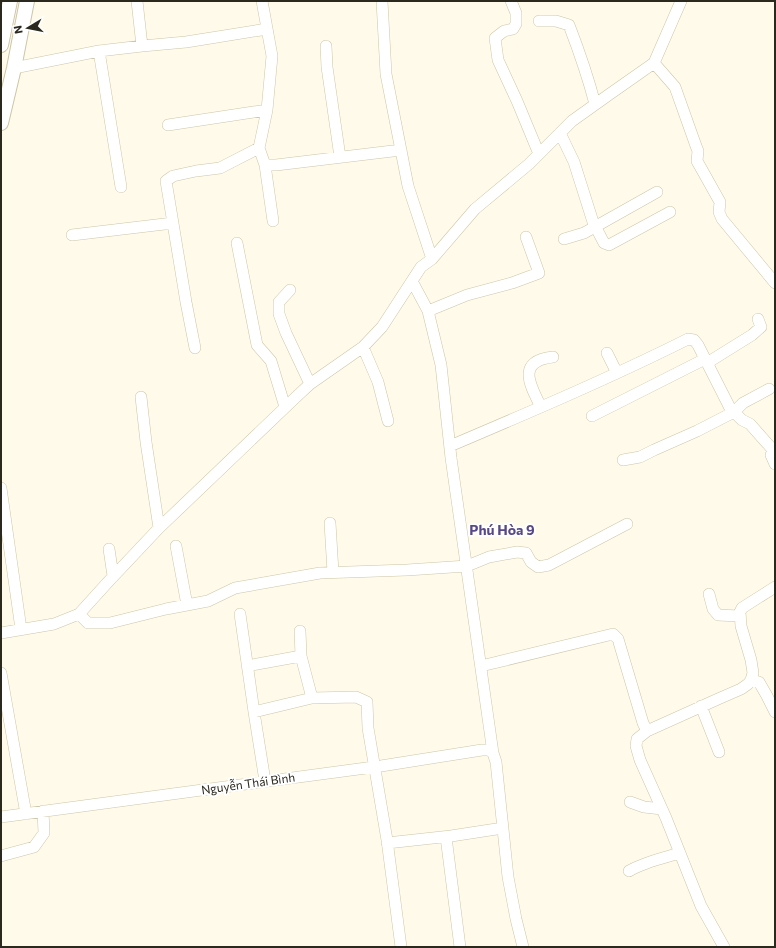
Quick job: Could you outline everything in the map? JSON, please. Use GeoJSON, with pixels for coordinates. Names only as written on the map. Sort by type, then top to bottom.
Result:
{"type":"FeatureCollection","features":[{"type":"Feature","properties":{"kind":"main road"},"geometry":{"type":"LineString","coordinates":[[1,45],[10,1]]}},
{"type":"Feature","properties":{"kind":"main road"},"geometry":{"type":"LineString","coordinates":[[1,123],[14,68],[27,1]]}},
{"type":"Feature","properties":{"kind":"street"},"geometry":{"type":"LineString","coordinates":[[138,1],[142,46]]}},
{"type":"Feature","properties":{"kind":"street"},"geometry":{"type":"LineString","coordinates":[[262,1],[272,56],[267,110],[259,148],[265,165],[273,221]]}},
{"type":"Feature","properties":{"kind":"street"},"geometry":{"type":"LineString","coordinates":[[382,1],[386,74],[408,186],[432,259]]}},
{"type":"Feature","properties":{"kind":"street"},"geometry":{"type":"LineString","coordinates":[[511,1],[516,13],[516,24],[513,29],[504,31],[495,38],[498,60],[539,154]]}},
{"type":"Feature","properties":{"kind":"street"},"geometry":{"type":"LineString","coordinates":[[1,633],[54,624],[80,614],[113,576],[159,528],[285,407],[310,384],[363,347],[382,327],[421,267],[432,259],[475,208],[529,164],[572,121],[654,63],[681,1]]}},
{"type":"Feature","properties":{"kind":"street"},"geometry":{"type":"LineString","coordinates":[[539,21],[556,21],[569,25],[582,58],[595,104]]}},
{"type":"Feature","properties":{"kind":"street"},"geometry":{"type":"LineString","coordinates":[[14,68],[98,51],[186,42],[267,28]]}},
{"type":"Feature","properties":{"kind":"street"},"geometry":{"type":"LineString","coordinates":[[326,46],[327,67],[340,157]]}},
{"type":"Feature","properties":{"kind":"street"},"geometry":{"type":"LineString","coordinates":[[98,51],[120,187]]}},
{"type":"Feature","properties":{"kind":"street"},"geometry":{"type":"LineString","coordinates":[[654,63],[675,87],[698,152],[698,161],[720,202],[719,212],[722,219],[775,283]]}},
{"type":"Feature","properties":{"kind":"street"},"geometry":{"type":"LineString","coordinates":[[168,125],[267,110]]}},
{"type":"Feature","properties":{"kind":"street"},"geometry":{"type":"LineString","coordinates":[[560,133],[574,162],[593,222],[604,243],[609,245],[670,212]]}},
{"type":"Feature","properties":{"kind":"street"},"geometry":{"type":"LineString","coordinates":[[195,348],[166,181],[173,176],[220,168],[259,148]]}},
{"type":"Feature","properties":{"kind":"street"},"geometry":{"type":"LineString","coordinates":[[265,165],[276,165],[401,150]]}},
{"type":"Feature","properties":{"kind":"street"},"geometry":{"type":"LineString","coordinates":[[564,239],[584,232],[657,192]]}},
{"type":"Feature","properties":{"kind":"street"},"geometry":{"type":"LineString","coordinates":[[72,235],[173,223]]}},
{"type":"Feature","properties":{"kind":"street"},"geometry":{"type":"LineString","coordinates":[[428,310],[467,295],[539,274],[526,237]]}},
{"type":"Feature","properties":{"kind":"street"},"geometry":{"type":"LineString","coordinates":[[237,243],[256,345],[270,360],[285,407]]}},
{"type":"Feature","properties":{"kind":"street"},"geometry":{"type":"LineString","coordinates":[[412,282],[428,310],[441,365],[450,446],[493,753],[496,762],[508,877],[523,947]]}},
{"type":"Feature","properties":{"kind":"street"},"geometry":{"type":"LineString","coordinates":[[290,290],[280,302],[279,314],[286,333],[310,384]]}},
{"type":"Feature","properties":{"kind":"street"},"geometry":{"type":"LineString","coordinates":[[592,416],[706,361],[761,328],[758,319]]}},
{"type":"Feature","properties":{"kind":"street"},"geometry":{"type":"LineString","coordinates":[[450,446],[651,358],[688,339],[694,340],[698,345],[730,408],[742,420],[750,424],[774,450],[771,455],[775,464]]}},
{"type":"Feature","properties":{"kind":"street"},"geometry":{"type":"LineString","coordinates":[[363,347],[378,382],[388,421]]}},
{"type":"Feature","properties":{"kind":"street"},"geometry":{"type":"LineString","coordinates":[[607,353],[617,373]]}},
{"type":"Feature","properties":{"kind":"street"},"geometry":{"type":"LineString","coordinates":[[541,407],[531,387],[528,374],[532,365],[544,358],[553,357]]}},
{"type":"Feature","properties":{"kind":"street"},"geometry":{"type":"LineString","coordinates":[[623,460],[640,457],[696,431],[734,412],[743,403],[769,389]]}},
{"type":"Feature","properties":{"kind":"street"},"geometry":{"type":"LineString","coordinates":[[141,398],[159,528]]}},
{"type":"Feature","properties":{"kind":"street"},"geometry":{"type":"LineString","coordinates":[[1,488],[21,630]]}},
{"type":"Feature","properties":{"kind":"street"},"geometry":{"type":"LineString","coordinates":[[330,523],[333,572]]}},
{"type":"Feature","properties":{"kind":"street"},"geometry":{"type":"LineString","coordinates":[[80,614],[88,623],[110,623],[166,609],[208,601],[235,588],[320,573],[467,566],[489,558],[517,552],[526,552],[531,562],[538,567],[549,565],[627,524]]}},
{"type":"Feature","properties":{"kind":"street"},"geometry":{"type":"LineString","coordinates":[[176,546],[187,605]]}},
{"type":"Feature","properties":{"kind":"street"},"geometry":{"type":"LineString","coordinates":[[109,549],[113,576]]}},
{"type":"Feature","properties":{"kind":"street"},"geometry":{"type":"LineString","coordinates":[[724,947],[701,906],[680,852],[640,760],[636,746],[637,739],[647,731],[741,689],[748,684],[753,673],[751,660],[741,626],[739,616],[740,612],[742,608],[775,586]]}},
{"type":"Feature","properties":{"kind":"street"},"geometry":{"type":"LineString","coordinates":[[709,594],[713,609],[718,615],[739,616]]}},
{"type":"Feature","properties":{"kind":"street"},"geometry":{"type":"LineString","coordinates":[[240,614],[265,781]]}},
{"type":"Feature","properties":{"kind":"street"},"geometry":{"type":"LineString","coordinates":[[300,631],[301,656],[312,698]]}},
{"type":"Feature","properties":{"kind":"street"},"geometry":{"type":"LineString","coordinates":[[481,666],[613,634],[618,639],[643,723],[647,731]]}},
{"type":"Feature","properties":{"kind":"street"},"geometry":{"type":"LineString","coordinates":[[247,666],[301,656]]}},
{"type":"Feature","properties":{"kind":"street"},"geometry":{"type":"LineString","coordinates":[[1,673],[4,706],[12,739],[26,814]]}},
{"type":"Feature","properties":{"kind":"street"},"geometry":{"type":"LineString","coordinates":[[751,680],[759,682],[775,712]]}},
{"type":"Feature","properties":{"kind":"street"},"geometry":{"type":"LineString","coordinates":[[254,712],[312,698],[356,697],[367,702],[368,728],[387,843],[400,947]]}},
{"type":"Feature","properties":{"kind":"street"},"geometry":{"type":"LineString","coordinates":[[701,706],[719,752]]}},
{"type":"Feature","properties":{"kind":"street"},"geometry":{"type":"LineString","coordinates":[[1,740],[12,739]]}},
{"type":"Feature","properties":{"kind":"street","name":"Nguyễn Thái Bình"},"geometry":{"type":"LineString","coordinates":[[1,817],[482,750],[489,750],[493,753]]}},
{"type":"Feature","properties":{"kind":"street"},"geometry":{"type":"LineString","coordinates":[[630,802],[644,807],[662,809]]}},
{"type":"Feature","properties":{"kind":"street"},"geometry":{"type":"LineString","coordinates":[[1,856],[34,847],[44,833],[42,811]]}},
{"type":"Feature","properties":{"kind":"street"},"geometry":{"type":"LineString","coordinates":[[387,843],[446,837],[503,828]]}},
{"type":"Feature","properties":{"kind":"street"},"geometry":{"type":"LineString","coordinates":[[446,837],[460,947]]}},
{"type":"Feature","properties":{"kind":"street"},"geometry":{"type":"LineString","coordinates":[[629,871],[654,860],[680,852]]}},
{"type":"Feature","properties":{"kind":"district","name":"Phú Hòa 9"},"geometry":{"type":"Point","coordinates":[502,529]}}]}
